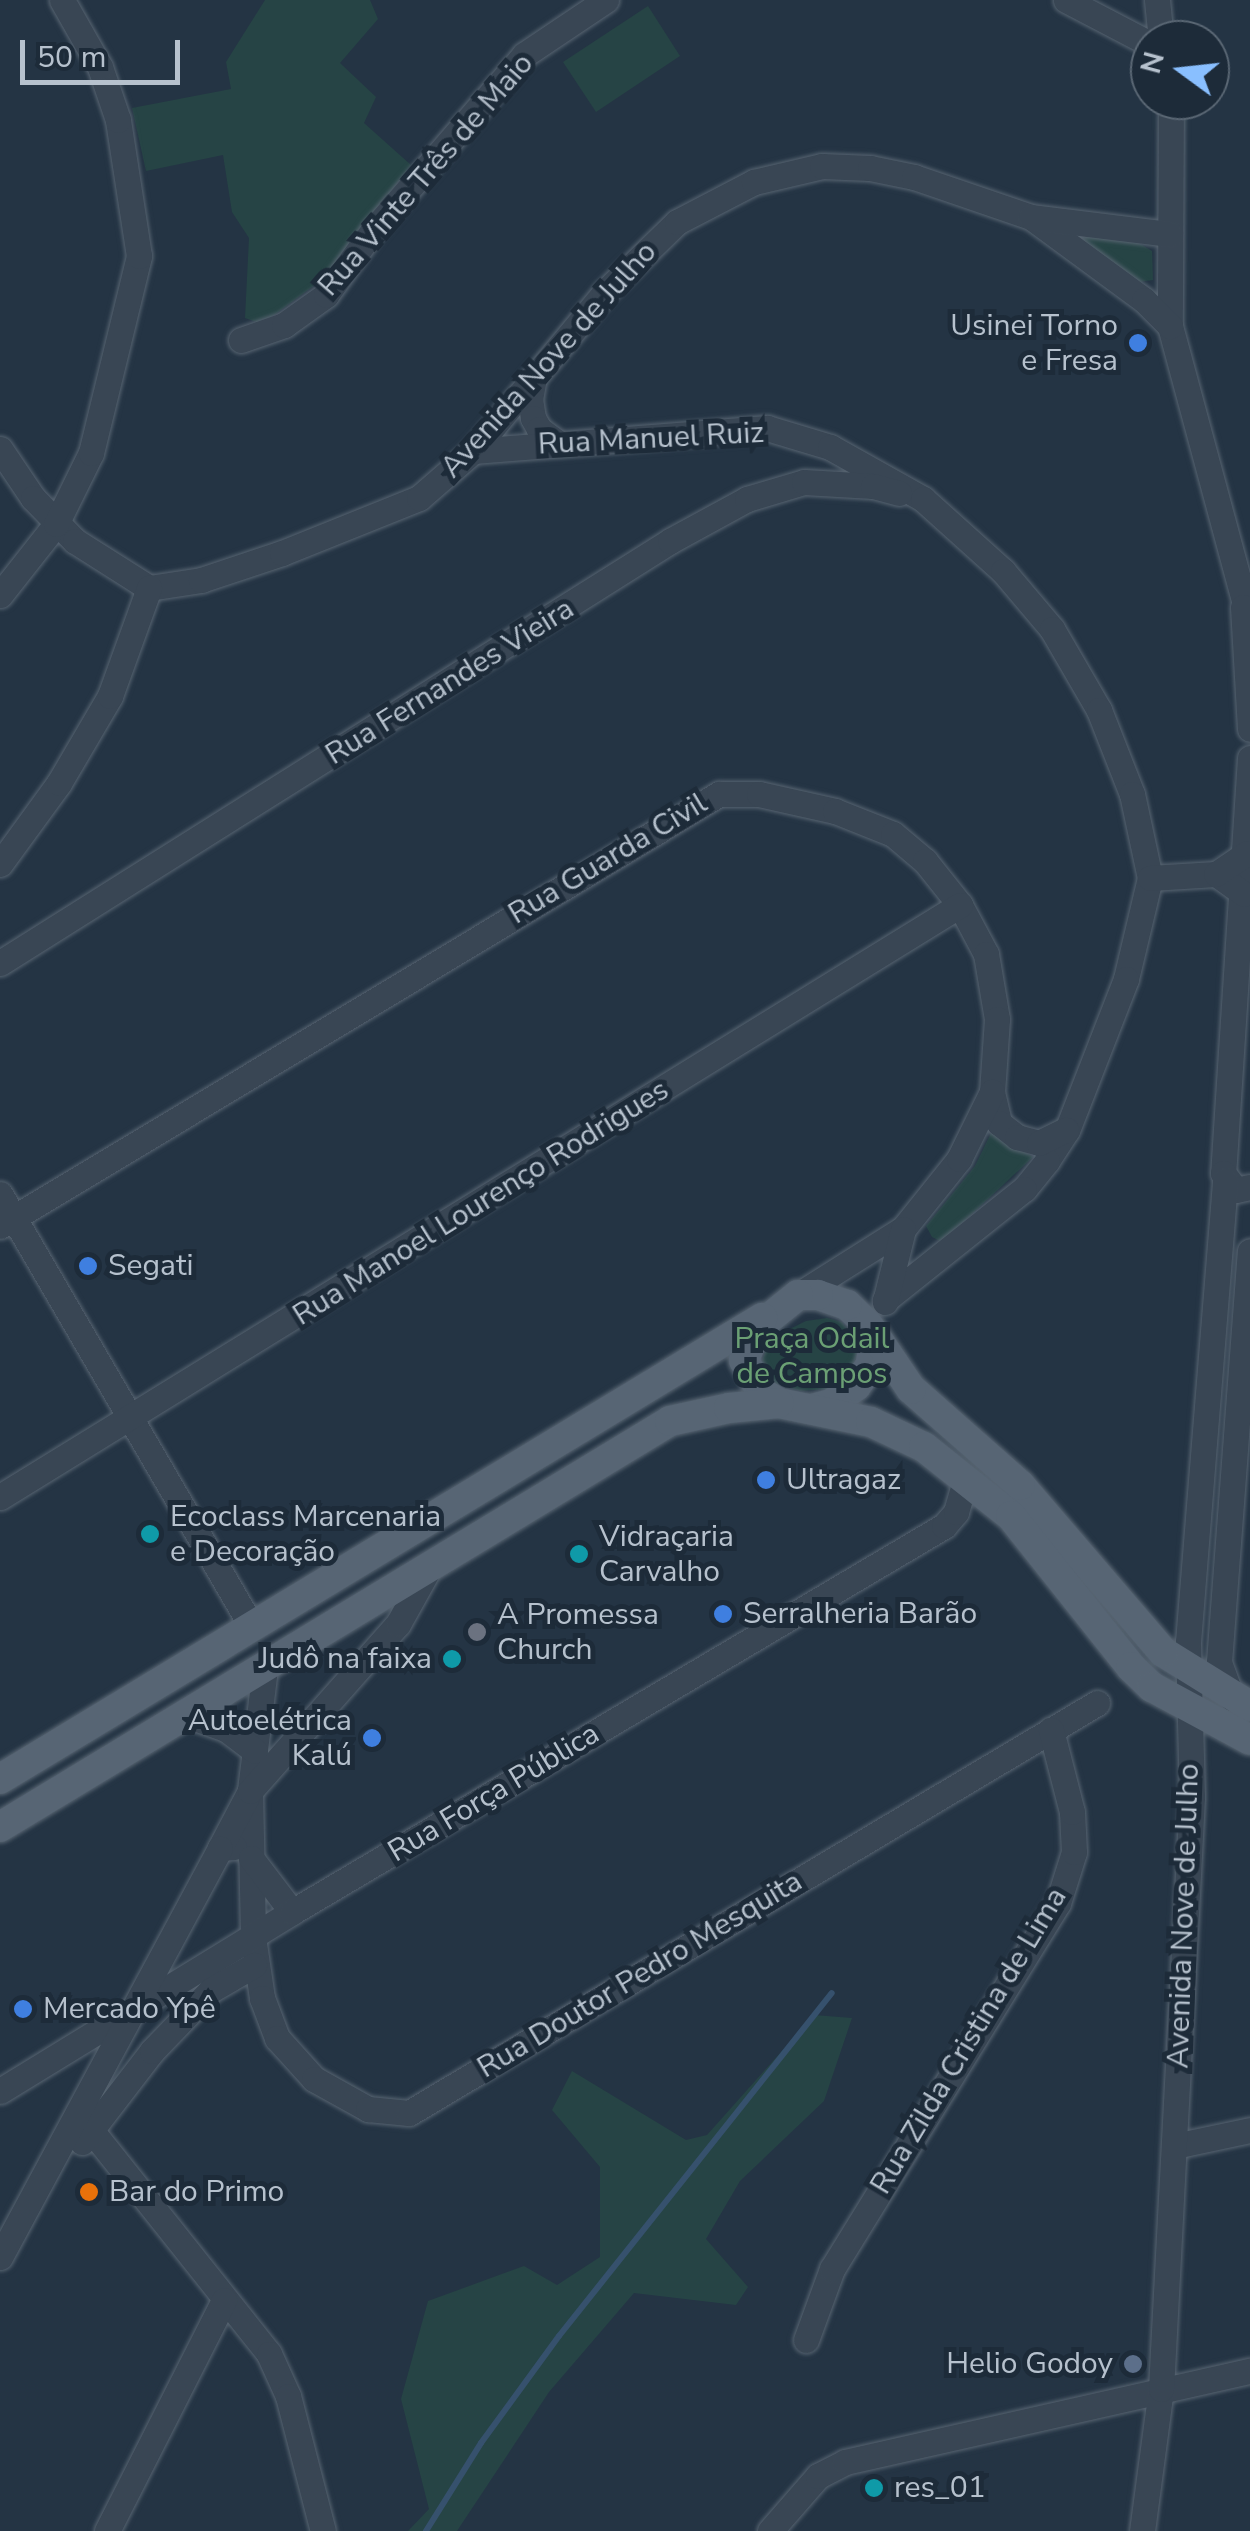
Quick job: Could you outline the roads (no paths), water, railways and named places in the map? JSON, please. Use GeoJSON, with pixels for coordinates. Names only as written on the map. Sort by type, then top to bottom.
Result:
{"type":"FeatureCollection","features":[{"type":"Feature","properties":{"kind":"main road"},"geometry":{"type":"LineString","coordinates":[[0,1778],[798,1295],[818,1295],[847,1305],[868,1325],[875,1341],[911,1389],[1020,1485],[1146,1633],[1186,1670],[1241,1702]]}},
{"type":"Feature","properties":{"kind":"main road"},"geometry":{"type":"LineString","coordinates":[[769,1314],[750,1336],[744,1360],[752,1383],[780,1403]]}},
{"type":"Feature","properties":{"kind":"main road"},"geometry":{"type":"LineString","coordinates":[[812,1409],[831,1404],[856,1386],[870,1366],[875,1341]]}},
{"type":"Feature","properties":{"kind":"main road"},"geometry":{"type":"LineString","coordinates":[[0,1827],[670,1420],[780,1403],[894,1431],[966,1478],[1011,1516],[1131,1667],[1152,1687],[1250,1740]]}},
{"type":"Feature","properties":{"kind":"street"},"geometry":{"type":"LineString","coordinates":[[0,595],[56,524],[91,453],[139,256],[118,120],[100,66],[62,0]]}},
{"type":"Feature","properties":{"kind":"street","name":"Rua Vinte Três de Maio"},"geometry":{"type":"LineString","coordinates":[[240,340],[284,324],[326,294],[374,229],[524,55],[606,0]]}},
{"type":"Feature","properties":{"kind":"street"},"geometry":{"type":"LineString","coordinates":[[1066,0],[1130,34]]}},
{"type":"Feature","properties":{"kind":"street"},"geometry":{"type":"LineString","coordinates":[[1171,120],[1170,326],[1247,615],[1250,729]]}},
{"type":"Feature","properties":{"kind":"street","name":"Avenida Nove de Julho"},"geometry":{"type":"LineString","coordinates":[[149,588],[201,580],[282,553],[419,498],[473,450],[604,293],[677,222],[754,182],[822,166],[870,168],[914,177],[1031,217],[1170,234]]}},
{"type":"Feature","properties":{"kind":"street","name":"Avenida Nove de Julho"},"geometry":{"type":"LineString","coordinates":[[1031,217],[1144,300],[1170,326]]}},
{"type":"Feature","properties":{"kind":"street"},"geometry":{"type":"LineString","coordinates":[[534,377],[530,399],[533,418],[538,429],[560,444]]}},
{"type":"Feature","properties":{"kind":"street","name":"Rua Manuel Ruiz"},"geometry":{"type":"LineString","coordinates":[[473,450],[744,429],[788,434],[830,447],[923,499],[1003,571],[1052,629],[1098,710],[1132,794],[1150,878],[1126,979],[1067,1130],[1024,1189],[885,1300]]}},
{"type":"Feature","properties":{"kind":"street"},"geometry":{"type":"LineString","coordinates":[[788,434],[803,458],[804,482]]}},
{"type":"Feature","properties":{"kind":"street"},"geometry":{"type":"LineString","coordinates":[[0,449],[56,524],[149,588],[110,696],[59,783],[0,864]]}},
{"type":"Feature","properties":{"kind":"street","name":"Rua Fernandes Vieira"},"geometry":{"type":"LineString","coordinates":[[0,962],[670,541],[747,499],[804,482],[872,486],[923,499]]}},
{"type":"Feature","properties":{"kind":"street","name":"Avenida Nove de Julho"},"geometry":{"type":"LineString","coordinates":[[1142,2531],[1161,2390],[1192,1797],[1186,1670],[1233,1169],[1250,758]]}},
{"type":"Feature","properties":{"kind":"street","name":"Rua Guarda Civil"},"geometry":{"type":"LineString","coordinates":[[7,1222],[719,794],[759,794],[835,811],[893,834],[925,862],[960,905],[986,954],[997,1019],[992,1092]]}},
{"type":"Feature","properties":{"kind":"street"},"geometry":{"type":"LineString","coordinates":[[1150,878],[1216,874],[1247,853]]}},
{"type":"Feature","properties":{"kind":"street"},"geometry":{"type":"LineString","coordinates":[[1216,874],[1244,894]]}},
{"type":"Feature","properties":{"kind":"street","name":"Rua Manoel Lourenço Rodrigues"},"geometry":{"type":"LineString","coordinates":[[0,1497],[960,905]]}},
{"type":"Feature","properties":{"kind":"street"},"geometry":{"type":"LineString","coordinates":[[992,1092],[1000,1123],[1017,1136],[1039,1142],[1067,1130]]}},
{"type":"Feature","properties":{"kind":"street"},"geometry":{"type":"LineString","coordinates":[[798,1295],[902,1230],[959,1160],[992,1092]]}},
{"type":"Feature","properties":{"kind":"street"},"geometry":{"type":"LineString","coordinates":[[1233,1169],[1236,1190],[1250,1187]]}},
{"type":"Feature","properties":{"kind":"street"},"geometry":{"type":"LineString","coordinates":[[0,1194],[7,1222],[130,1419],[252,1626]]}},
{"type":"Feature","properties":{"kind":"street"},"geometry":{"type":"LineString","coordinates":[[875,1341],[902,1230]]}},
{"type":"Feature","properties":{"kind":"street"},"geometry":{"type":"LineString","coordinates":[[1241,1702],[1218,1662],[1250,1251]]}},
{"type":"Feature","properties":{"kind":"street","name":"Rua Força Pública"},"geometry":{"type":"LineString","coordinates":[[0,2092],[292,1912],[944,1526],[956,1512],[966,1478]]}},
{"type":"Feature","properties":{"kind":"street"},"geometry":{"type":"LineString","coordinates":[[0,2257],[84,2122],[127,2014],[250,1791],[398,1624],[432,1566]]}},
{"type":"Feature","properties":{"kind":"street"},"geometry":{"type":"LineString","coordinates":[[250,1791],[265,1668]]}},
{"type":"Feature","properties":{"kind":"street","name":"Rua Doutor Pedro Mesquita"},"geometry":{"type":"LineString","coordinates":[[250,1791],[254,1965],[277,2038],[314,2078],[368,2109],[409,2112],[1097,1703]]}},
{"type":"Feature","properties":{"kind":"street"},"geometry":{"type":"LineString","coordinates":[[186,1715],[226,1729],[255,1751]]}},
{"type":"Feature","properties":{"kind":"street","name":"Rua Zilda Cristina de Lima"},"geometry":{"type":"LineString","coordinates":[[806,2340],[832,2269],[1058,1902],[1074,1852],[1072,1812],[1052,1730]]}},
{"type":"Feature","properties":{"kind":"street"},"geometry":{"type":"LineString","coordinates":[[220,1848],[250,1854],[292,1912]]}},
{"type":"Feature","properties":{"kind":"street"},"geometry":{"type":"LineString","coordinates":[[84,2122],[211,1990],[254,1965]]}},
{"type":"Feature","properties":{"kind":"street"},"geometry":{"type":"LineString","coordinates":[[84,2122],[269,2354],[288,2396],[323,2531]]}},
{"type":"Feature","properties":{"kind":"street"},"geometry":{"type":"LineString","coordinates":[[1175,2146],[1250,2130]]}},
{"type":"Feature","properties":{"kind":"street"},"geometry":{"type":"LineString","coordinates":[[107,2531],[224,2300]]}},
{"type":"Feature","properties":{"kind":"street"},"geometry":{"type":"LineString","coordinates":[[770,2531],[818,2476],[846,2462],[1250,2371]]}},
{"type":"Feature","properties":{"kind":"waterway"},"geometry":{"type":"LineString","coordinates":[[426,2531],[481,2443],[559,2336],[832,1993]]}},
{"type":"Feature","properties":{"kind":"place","name":"Usinei Torno e Fresa"},"geometry":{"type":"Point","coordinates":[1138,343]}},
{"type":"Feature","properties":{"kind":"place","name":"Segati"},"geometry":{"type":"Point","coordinates":[88,1266]}},
{"type":"Feature","properties":{"kind":"place","name":"Ultragaz"},"geometry":{"type":"Point","coordinates":[766,1480]}},
{"type":"Feature","properties":{"kind":"place","name":"Ecoclass Marcenaria e Decoração"},"geometry":{"type":"Point","coordinates":[150,1534]}},
{"type":"Feature","properties":{"kind":"place","name":"Vidraçaria Carvalho"},"geometry":{"type":"Point","coordinates":[579,1554]}},
{"type":"Feature","properties":{"kind":"place","name":"Serralheria Barão"},"geometry":{"type":"Point","coordinates":[723,1614]}},
{"type":"Feature","properties":{"kind":"place","name":"A Promessa Church"},"geometry":{"type":"Point","coordinates":[477,1632]}},
{"type":"Feature","properties":{"kind":"place","name":"Judô na faixa"},"geometry":{"type":"Point","coordinates":[452,1659]}},
{"type":"Feature","properties":{"kind":"place","name":"Autoelétrica Kalú"},"geometry":{"type":"Point","coordinates":[372,1738]}},
{"type":"Feature","properties":{"kind":"place","name":"Mercado Ypê"},"geometry":{"type":"Point","coordinates":[23,2009]}},
{"type":"Feature","properties":{"kind":"place","name":"Bar do Primo"},"geometry":{"type":"Point","coordinates":[89,2192]}},
{"type":"Feature","properties":{"kind":"place","name":"Helio Godoy"},"geometry":{"type":"Point","coordinates":[1133,2364]}},
{"type":"Feature","properties":{"kind":"place","name":"res_01"},"geometry":{"type":"Point","coordinates":[874,2488]}},
{"type":"Feature","properties":{"kind":"park label","name":"Praça Odail de Campos"},"geometry":{"type":"Point","coordinates":[812,1356]}}]}
